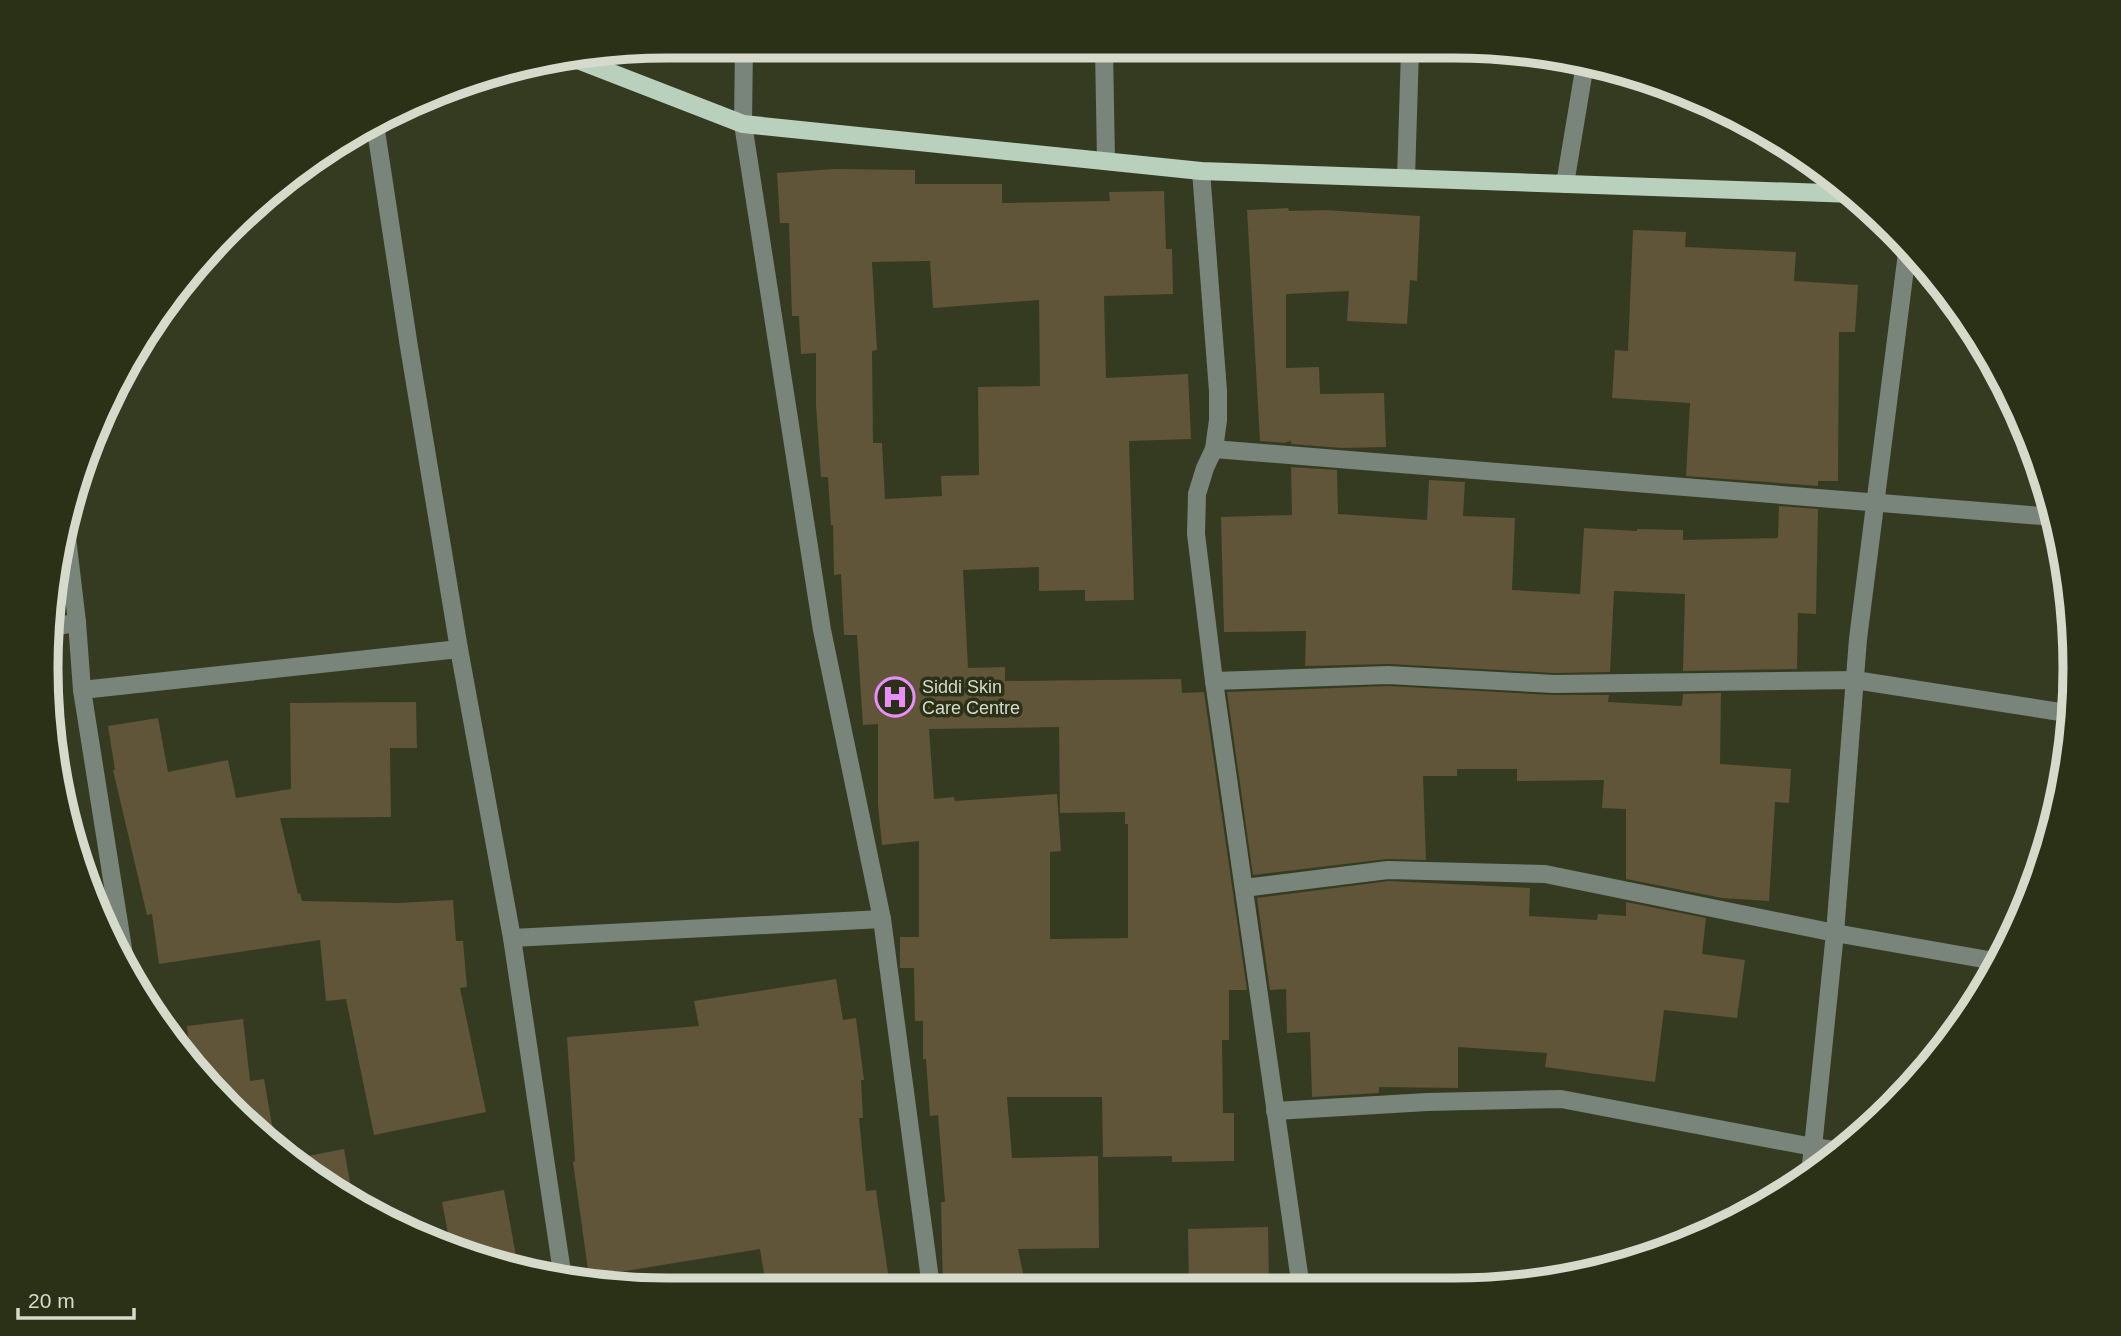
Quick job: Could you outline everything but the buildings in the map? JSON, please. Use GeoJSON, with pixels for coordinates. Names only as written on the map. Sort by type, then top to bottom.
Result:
{"type":"FeatureCollection","features":[{"type":"Feature","properties":{"kind":"main road"},"geometry":{"type":"LineString","coordinates":[[586,63],[743,124],[1201,171],[1836,193]]}},
{"type":"Feature","properties":{"kind":"street"},"geometry":{"type":"LineString","coordinates":[[744,58],[743,124],[822,629],[882,919],[930,1278]]}},
{"type":"Feature","properties":{"kind":"street"},"geometry":{"type":"LineString","coordinates":[[1104,58],[1106,161]]}},
{"type":"Feature","properties":{"kind":"street"},"geometry":{"type":"LineString","coordinates":[[1406,178],[1410,58]]}},
{"type":"Feature","properties":{"kind":"street"},"geometry":{"type":"LineString","coordinates":[[1565,184],[1584,72]]}},
{"type":"Feature","properties":{"kind":"street"},"geometry":{"type":"LineString","coordinates":[[376,133],[459,649],[512,938],[561,1269]]}},
{"type":"Feature","properties":{"kind":"street"},"geometry":{"type":"LineString","coordinates":[[1201,171],[1218,391],[1214,449],[1197,494],[1196,534],[1214,681],[1300,1278]]}},
{"type":"Feature","properties":{"kind":"street"},"geometry":{"type":"LineString","coordinates":[[1811,1161],[1835,933],[1858,639],[1906,260]]}},
{"type":"Feature","properties":{"kind":"street"},"geometry":{"type":"LineString","coordinates":[[1214,449],[2044,516]]}},
{"type":"Feature","properties":{"kind":"street"},"geometry":{"type":"LineString","coordinates":[[69,551],[82,690],[121,939]]}},
{"type":"Feature","properties":{"kind":"street"},"geometry":{"type":"LineString","coordinates":[[59,626],[77,622]]}},
{"type":"Feature","properties":{"kind":"street"},"geometry":{"type":"LineString","coordinates":[[82,690],[459,649]]}},
{"type":"Feature","properties":{"kind":"street"},"geometry":{"type":"LineString","coordinates":[[1214,681],[1388,675],[1554,684],[1855,680],[2062,712]]}},
{"type":"Feature","properties":{"kind":"street"},"geometry":{"type":"LineString","coordinates":[[1244,888],[1388,870],[1545,874],[1835,933],[1988,960]]}},
{"type":"Feature","properties":{"kind":"street"},"geometry":{"type":"LineString","coordinates":[[512,938],[882,919]]}},
{"type":"Feature","properties":{"kind":"street"},"geometry":{"type":"LineString","coordinates":[[1275,1111],[1427,1102],[1561,1099],[1828,1149]]}},
{"type":"Feature","properties":{"kind":"place","name":"Siddi Skin Care Centre"},"geometry":{"type":"Point","coordinates":[895,697]}}]}
